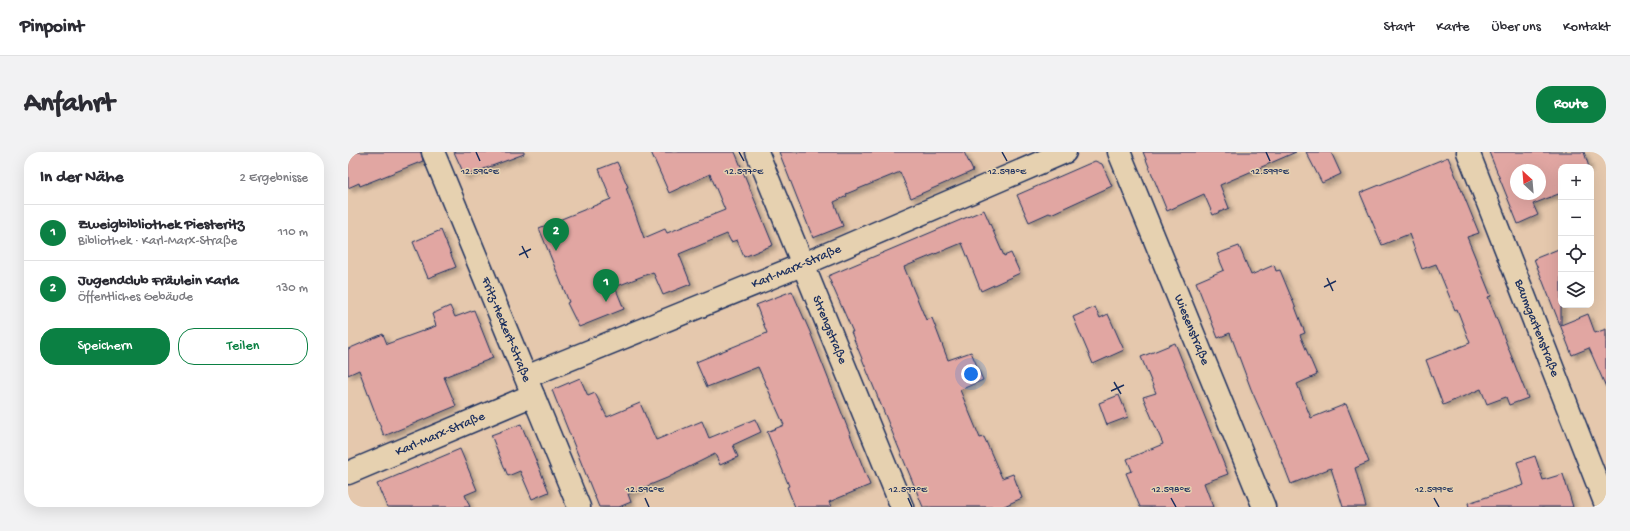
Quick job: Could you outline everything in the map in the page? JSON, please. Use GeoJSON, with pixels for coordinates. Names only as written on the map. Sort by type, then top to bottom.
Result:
{"type":"FeatureCollection","features":[{"type":"Feature","properties":{"kind":"street","name":"Fritz-Heckert-Straße"},"geometry":{"type":"LineString","coordinates":[[433,152],[579,507]]}},
{"type":"Feature","properties":{"kind":"street","name":"Strengstraße"},"geometry":{"type":"LineString","coordinates":[[757,152],[902,507]]}},
{"type":"Feature","properties":{"kind":"street","name":"Karl-Marx-Straße"},"geometry":{"type":"LineString","coordinates":[[348,474],[530,386],[804,264],[1065,152]]}},
{"type":"Feature","properties":{"kind":"street","name":"Wiesenstraße"},"geometry":{"type":"LineString","coordinates":[[1119,152],[1264,507]]}},
{"type":"Feature","properties":{"kind":"street","name":"Baumgartenstraße"},"geometry":{"type":"LineString","coordinates":[[1468,152],[1606,505]]}},
{"type":"Feature","properties":{"kind":"building"},"geometry":{"type":"Polygon","coordinates":[[[348,152],[421,152],[423,161],[360,186],[359,183],[348,188],[348,152]]]}},
{"type":"Feature","properties":{"kind":"building"},"geometry":{"type":"Polygon","coordinates":[[[454,152],[524,152],[524,154],[465,176],[454,152]]]}},
{"type":"Feature","properties":{"kind":"building"},"geometry":{"type":"Polygon","coordinates":[[[651,152],[735,152],[773,245],[744,257],[737,240],[731,242],[727,234],[679,254],[691,284],[663,295],[653,272],[615,287],[624,309],[579,327],[567,303],[569,302],[539,228],[611,199],[599,169],[617,162],[628,187],[626,188],[644,238],[665,229],[667,233],[725,210],[710,174],[669,193],[651,152]]]}},
{"type":"Feature","properties":{"kind":"building"},"geometry":{"type":"Polygon","coordinates":[[[779,152],[964,152],[973,171],[911,198],[900,172],[846,194],[847,196],[834,202],[843,226],[813,238],[779,152]]]}},
{"type":"Feature","properties":{"kind":"building"},"geometry":{"type":"Polygon","coordinates":[[[1143,152],[1296,152],[1220,185],[1229,208],[1213,215],[1204,194],[1167,211],[1143,152]]]}},
{"type":"Feature","properties":{"kind":"building"},"geometry":{"type":"Polygon","coordinates":[[[1306,152],[1331,152],[1341,174],[1322,183],[1306,152]]]}},
{"type":"Feature","properties":{"kind":"building"},"geometry":{"type":"Polygon","coordinates":[[[1489,152],[1584,152],[1588,164],[1558,164],[1558,194],[1546,199],[1546,164],[1510,164],[1510,200],[1543,200],[1533,204],[1538,215],[1518,224],[1489,152]]]}},
{"type":"Feature","properties":{"kind":"building"},"geometry":{"type":"Polygon","coordinates":[[[1448,157],[1479,233],[1467,237],[1491,296],[1488,297],[1528,398],[1509,405],[1506,397],[1487,404],[1481,389],[1443,405],[1426,360],[1470,343],[1457,309],[1455,310],[1436,264],[1422,269],[1409,234],[1382,245],[1360,193],[1448,157]]]}},
{"type":"Feature","properties":{"kind":"building"},"geometry":{"type":"Polygon","coordinates":[[[1095,161],[1102,164],[1112,186],[1051,214],[1049,213],[1029,222],[1017,195],[1095,161]]]}},
{"type":"Feature","properties":{"kind":"building"},"geometry":{"type":"Polygon","coordinates":[[[984,210],[1004,256],[1011,253],[1020,273],[981,291],[962,243],[904,267],[926,320],[932,318],[948,360],[971,352],[983,380],[960,390],[980,438],[984,437],[1002,478],[1013,474],[1022,498],[1002,507],[923,507],[851,332],[853,332],[828,276],[984,210]]]}},
{"type":"Feature","properties":{"kind":"building"},"geometry":{"type":"Polygon","coordinates":[[[441,230],[456,267],[428,278],[413,242],[441,230]]]}},
{"type":"Feature","properties":{"kind":"building"},"geometry":{"type":"Polygon","coordinates":[[[1239,246],[1251,275],[1274,265],[1276,271],[1280,270],[1305,333],[1300,335],[1317,375],[1297,384],[1311,418],[1346,404],[1369,462],[1355,468],[1366,507],[1343,507],[1331,468],[1291,484],[1251,389],[1230,333],[1218,338],[1196,282],[1224,270],[1217,254],[1239,246]]]}},
{"type":"Feature","properties":{"kind":"building"},"geometry":{"type":"Polygon","coordinates":[[[1558,249],[1558,308],[1561,308],[1561,325],[1588,314],[1595,333],[1606,329],[1606,387],[1589,348],[1572,355],[1534,259],[1558,249]]]}},
{"type":"Feature","properties":{"kind":"building"},"geometry":{"type":"Polygon","coordinates":[[[792,291],[810,332],[870,485],[829,502],[831,507],[795,507],[787,487],[789,486],[767,432],[784,425],[758,367],[707,387],[696,362],[767,333],[756,305],[792,291]]]}},
{"type":"Feature","properties":{"kind":"building"},"geometry":{"type":"Polygon","coordinates":[[[450,306],[455,317],[474,310],[493,358],[444,377],[456,406],[384,436],[359,370],[348,375],[348,349],[383,334],[387,344],[436,326],[432,314],[450,306]]]}},
{"type":"Feature","properties":{"kind":"building"},"geometry":{"type":"Polygon","coordinates":[[[1095,307],[1100,318],[1108,314],[1124,350],[1093,364],[1073,317],[1095,307]]]}},
{"type":"Feature","properties":{"kind":"building"},"geometry":{"type":"Polygon","coordinates":[[[1175,343],[1228,474],[1204,483],[1213,507],[1140,507],[1126,473],[1132,471],[1127,459],[1163,444],[1143,397],[1156,393],[1141,357],[1175,343]]]}},
{"type":"Feature","properties":{"kind":"building"},"geometry":{"type":"Polygon","coordinates":[[[580,378],[588,396],[595,393],[607,417],[640,403],[656,440],[702,421],[709,438],[755,419],[761,432],[733,445],[738,457],[720,465],[715,454],[667,478],[628,494],[631,502],[619,507],[599,507],[552,390],[580,378]]]}},
{"type":"Feature","properties":{"kind":"building"},"geometry":{"type":"Polygon","coordinates":[[[1119,395],[1128,417],[1107,425],[1099,403],[1119,395]]]}},
{"type":"Feature","properties":{"kind":"building"},"geometry":{"type":"Polygon","coordinates":[[[521,424],[549,492],[532,499],[520,471],[508,476],[491,435],[521,424]]]}},
{"type":"Feature","properties":{"kind":"building"},"geometry":{"type":"Polygon","coordinates":[[[460,449],[477,490],[465,495],[470,507],[387,507],[377,484],[460,449]]]}},
{"type":"Feature","properties":{"kind":"building"},"geometry":{"type":"Polygon","coordinates":[[[1535,456],[1543,480],[1563,474],[1573,507],[1469,507],[1468,503],[1524,485],[1517,462],[1535,456]]]}},
{"type":"Feature","properties":{"kind":"place","name":"Jugendclub Fräulein Karla"},"geometry":{"type":"Point","coordinates":[556,251]}},
{"type":"Feature","properties":{"kind":"place","name":"Zweigbibliothek Piesteritz"},"geometry":{"type":"Point","coordinates":[606,302]}}]}
